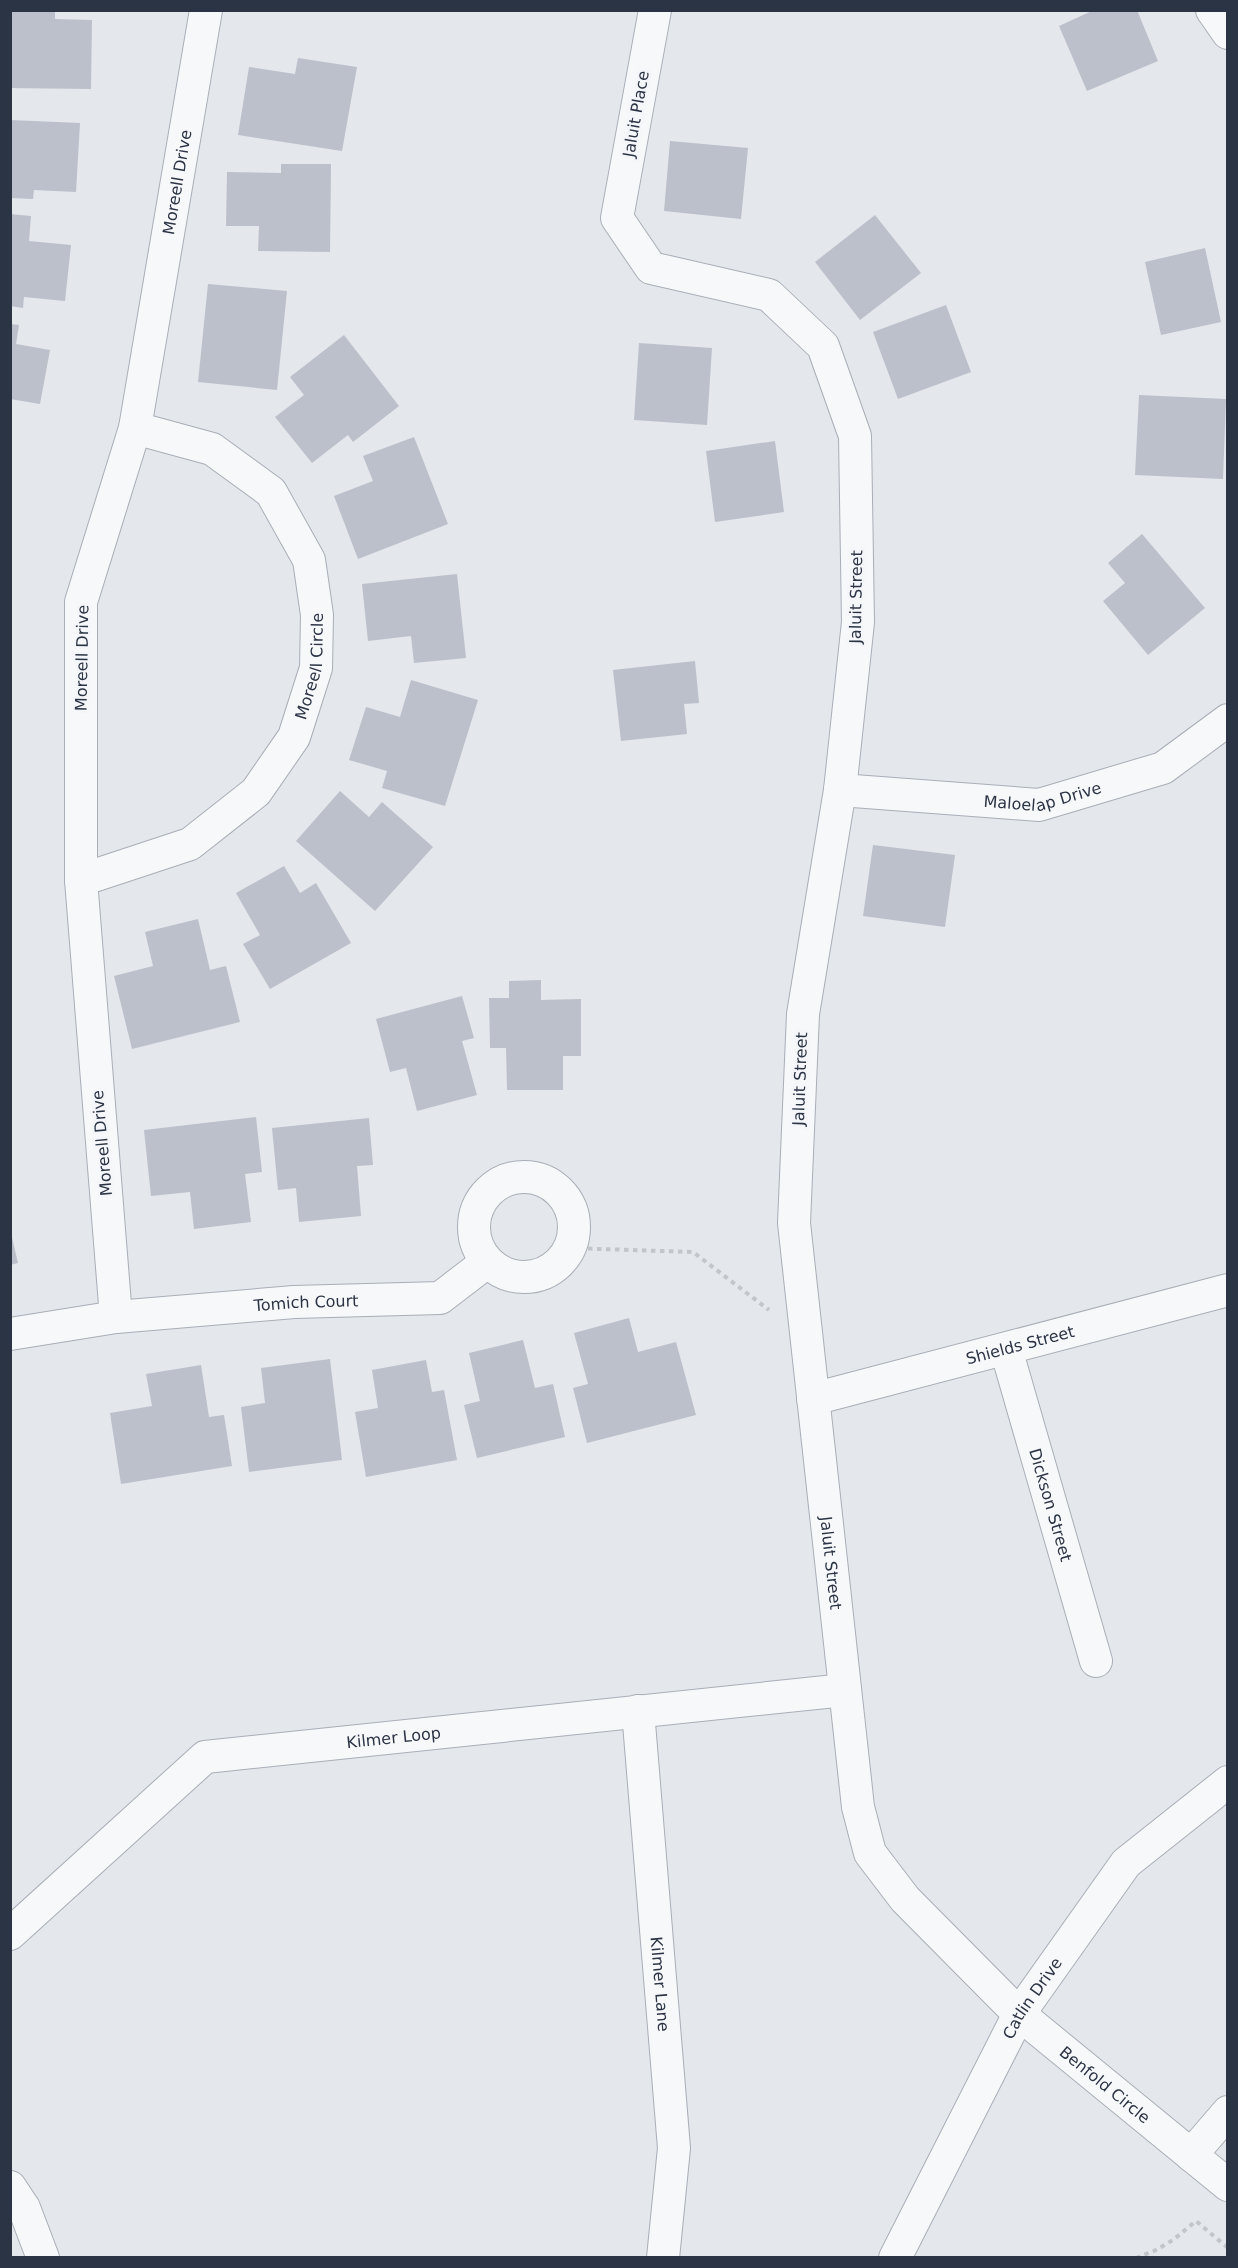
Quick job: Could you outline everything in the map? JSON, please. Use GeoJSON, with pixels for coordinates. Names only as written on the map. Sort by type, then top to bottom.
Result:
{"type":"FeatureCollection","features":[{"type":"Feature","properties":{"kind":"street","name":"Moreell Drive"},"geometry":{"type":"LineString","coordinates":[[116,1317],[81,880],[81,602],[135,429],[206,10]]}},
{"type":"Feature","properties":{"kind":"street","name":"Jaluit Place"},"geometry":{"type":"LineString","coordinates":[[617,218],[655,10]]}},
{"type":"Feature","properties":{"kind":"street"},"geometry":{"type":"LineString","coordinates":[[1212,10],[1227,33]]}},
{"type":"Feature","properties":{"kind":"street","name":"Jaluit Street"},"geometry":{"type":"LineString","coordinates":[[617,218],[651,268],[769,295],[823,346],[855,436],[858,622],[840,790],[803,1014],[794,1222],[858,1807],[870,1853],[905,1899],[1019,2014]]}},
{"type":"Feature","properties":{"kind":"street","name":"Moreell Circle"},"geometry":{"type":"LineString","coordinates":[[81,880],[190,844],[256,792],[294,736],[316,668],[317,615],[309,560],[271,492],[212,449],[135,429]]}},
{"type":"Feature","properties":{"kind":"street","name":"Maloelap Drive"},"geometry":{"type":"LineString","coordinates":[[840,790],[1039,805],[1163,768],[1227,720]]}},
{"type":"Feature","properties":{"kind":"street"},"geometry":{"type":"LineString","coordinates":[[524,1177],[544,1181],[560,1192],[571,1209],[574,1228],[570,1248],[559,1264],[542,1274],[523,1278],[503,1274],[487,1262],[477,1246],[473,1227],[478,1208],[489,1191],[506,1181],[524,1177]]}},
{"type":"Feature","properties":{"kind":"street","name":"Tomich Court"},"geometry":{"type":"LineString","coordinates":[[10,1334],[116,1317],[294,1302],[440,1298],[487,1262]]}},
{"type":"Feature","properties":{"kind":"street","name":"Shields Street"},"geometry":{"type":"LineString","coordinates":[[813,1399],[1227,1290]]}},
{"type":"Feature","properties":{"kind":"street","name":"Dickson Street"},"geometry":{"type":"LineString","coordinates":[[1006,1348],[1096,1661]]}},
{"type":"Feature","properties":{"kind":"street","name":"Kilmer Loop"},"geometry":{"type":"LineString","coordinates":[[10,1934],[205,1757],[845,1690]]}},
{"type":"Feature","properties":{"kind":"street","name":"Kilmer Lane"},"geometry":{"type":"LineString","coordinates":[[638,1711],[674,2148],[663,2258]]}},
{"type":"Feature","properties":{"kind":"street","name":"Catlin Drive"},"geometry":{"type":"LineString","coordinates":[[895,2258],[1019,2014],[1126,1863],[1227,1782]]}},
{"type":"Feature","properties":{"kind":"street","name":"Benfold Circle"},"geometry":{"type":"LineString","coordinates":[[1019,2014],[1227,2185]]}},
{"type":"Feature","properties":{"kind":"street"},"geometry":{"type":"LineString","coordinates":[[1191,2155],[1227,2112]]}},
{"type":"Feature","properties":{"kind":"street"},"geometry":{"type":"LineString","coordinates":[[10,2187],[24,2208],[43,2258]]}},
{"type":"Feature","properties":{"kind":"path"},"geometry":{"type":"LineString","coordinates":[[570,1248],[693,1252],[807,1339]]}},
{"type":"Feature","properties":{"kind":"path"},"geometry":{"type":"LineString","coordinates":[[1136,2258],[1173,2240],[1196,2221],[1227,2248]]}},
{"type":"Feature","properties":{"kind":"building"},"geometry":{"type":"Polygon","coordinates":[[[10,10],[55,10],[55,19],[92,20],[91,89],[10,88],[10,10]]]}},
{"type":"Feature","properties":{"kind":"building"},"geometry":{"type":"Polygon","coordinates":[[[1094,10],[1137,10],[1158,61],[1087,91],[1059,26],[1094,10]]]}},
{"type":"Feature","properties":{"kind":"building"},"geometry":{"type":"Polygon","coordinates":[[[298,58],[357,67],[342,151],[238,135],[249,67],[295,74],[298,58]]]}},
{"type":"Feature","properties":{"kind":"building"},"geometry":{"type":"Polygon","coordinates":[[[10,120],[80,123],[76,192],[34,190],[33,199],[10,198],[10,120]]]}},
{"type":"Feature","properties":{"kind":"building"},"geometry":{"type":"Polygon","coordinates":[[[670,141],[748,148],[741,219],[664,211],[670,141]]]}},
{"type":"Feature","properties":{"kind":"building"},"geometry":{"type":"Polygon","coordinates":[[[281,164],[331,164],[330,252],[258,251],[259,226],[226,226],[227,172],[281,173],[281,164]]]}},
{"type":"Feature","properties":{"kind":"building"},"geometry":{"type":"Polygon","coordinates":[[[10,214],[31,216],[29,241],[71,245],[65,301],[24,297],[23,308],[10,306],[10,214]]]}},
{"type":"Feature","properties":{"kind":"building"},"geometry":{"type":"Polygon","coordinates":[[[875,215],[921,273],[860,320],[815,262],[875,215]]]}},
{"type":"Feature","properties":{"kind":"building"},"geometry":{"type":"Polygon","coordinates":[[[1205,248],[1221,322],[1161,335],[1145,262],[1205,248]]]}},
{"type":"Feature","properties":{"kind":"building"},"geometry":{"type":"Polygon","coordinates":[[[208,284],[287,291],[277,390],[198,382],[208,284]]]}},
{"type":"Feature","properties":{"kind":"building"},"geometry":{"type":"Polygon","coordinates":[[[946,305],[971,372],[898,399],[873,332],[946,305]]]}},
{"type":"Feature","properties":{"kind":"building"},"geometry":{"type":"Polygon","coordinates":[[[10,324],[19,325],[16,344],[50,350],[40,404],[10,399],[10,324]]]}},
{"type":"Feature","properties":{"kind":"building"},"geometry":{"type":"Polygon","coordinates":[[[344,335],[399,406],[353,442],[348,435],[312,463],[275,417],[304,395],[290,377],[344,335]]]}},
{"type":"Feature","properties":{"kind":"building"},"geometry":{"type":"Polygon","coordinates":[[[639,343],[712,348],[707,425],[634,420],[639,343]]]}},
{"type":"Feature","properties":{"kind":"building"},"geometry":{"type":"Polygon","coordinates":[[[1139,395],[1226,399],[1223,479],[1135,475],[1139,395]]]}},
{"type":"Feature","properties":{"kind":"building"},"geometry":{"type":"Polygon","coordinates":[[[414,437],[448,524],[358,559],[334,496],[373,481],[363,456],[414,437]]]}},
{"type":"Feature","properties":{"kind":"building"},"geometry":{"type":"Polygon","coordinates":[[[775,441],[784,512],[715,522],[706,451],[775,441]]]}},
{"type":"Feature","properties":{"kind":"building"},"geometry":{"type":"Polygon","coordinates":[[[1142,534],[1205,608],[1148,655],[1103,601],[1125,583],[1108,563],[1142,534]]]}},
{"type":"Feature","properties":{"kind":"building"},"geometry":{"type":"Polygon","coordinates":[[[457,574],[466,658],[414,663],[411,636],[368,641],[362,584],[457,574]]]}},
{"type":"Feature","properties":{"kind":"building"},"geometry":{"type":"Polygon","coordinates":[[[695,661],[699,703],[684,704],[687,734],[621,741],[613,670],[695,661]]]}},
{"type":"Feature","properties":{"kind":"building"},"geometry":{"type":"Polygon","coordinates":[[[411,680],[478,700],[445,806],[382,788],[387,771],[349,760],[366,707],[400,717],[411,680]]]}},
{"type":"Feature","properties":{"kind":"building"},"geometry":{"type":"Polygon","coordinates":[[[340,791],[369,817],[382,802],[433,847],[375,911],[296,841],[340,791]]]}},
{"type":"Feature","properties":{"kind":"building"},"geometry":{"type":"Polygon","coordinates":[[[873,845],[955,855],[945,927],[863,916],[873,845]]]}},
{"type":"Feature","properties":{"kind":"building"},"geometry":{"type":"Polygon","coordinates":[[[284,866],[300,893],[316,883],[351,943],[270,989],[243,944],[260,935],[236,893],[284,866]]]}},
{"type":"Feature","properties":{"kind":"building"},"geometry":{"type":"Polygon","coordinates":[[[198,919],[210,970],[226,966],[240,1022],[132,1049],[114,976],[153,966],[145,932],[198,919]]]}},
{"type":"Feature","properties":{"kind":"building"},"geometry":{"type":"Polygon","coordinates":[[[541,980],[541,1000],[581,999],[581,1056],[563,1056],[563,1090],[507,1090],[506,1048],[490,1048],[489,998],[509,998],[509,981],[541,980]]]}},
{"type":"Feature","properties":{"kind":"building"},"geometry":{"type":"Polygon","coordinates":[[[462,996],[474,1038],[462,1041],[477,1095],[417,1111],[406,1068],[390,1072],[376,1019],[462,996]]]}},
{"type":"Feature","properties":{"kind":"building"},"geometry":{"type":"Polygon","coordinates":[[[256,1117],[262,1172],[245,1174],[251,1222],[194,1229],[190,1192],[151,1196],[144,1130],[256,1117]]]}},
{"type":"Feature","properties":{"kind":"building"},"geometry":{"type":"Polygon","coordinates":[[[369,1118],[373,1165],[357,1166],[361,1216],[299,1222],[296,1188],[278,1190],[272,1128],[369,1118]]]}},
{"type":"Feature","properties":{"kind":"building"},"geometry":{"type":"Polygon","coordinates":[[[10,1229],[18,1263],[10,1265],[10,1229]]]}},
{"type":"Feature","properties":{"kind":"building"},"geometry":{"type":"Polygon","coordinates":[[[629,1318],[638,1352],[676,1342],[696,1415],[587,1443],[573,1388],[588,1384],[574,1333],[629,1318]]]}},
{"type":"Feature","properties":{"kind":"building"},"geometry":{"type":"Polygon","coordinates":[[[523,1340],[535,1388],[553,1384],[565,1437],[477,1458],[464,1405],[480,1401],[469,1353],[523,1340]]]}},
{"type":"Feature","properties":{"kind":"building"},"geometry":{"type":"Polygon","coordinates":[[[330,1359],[342,1460],[249,1472],[241,1407],[265,1403],[261,1368],[330,1359]]]}},
{"type":"Feature","properties":{"kind":"building"},"geometry":{"type":"Polygon","coordinates":[[[426,1360],[432,1392],[444,1390],[457,1460],[366,1477],[355,1412],[378,1408],[372,1370],[426,1360]]]}},
{"type":"Feature","properties":{"kind":"building"},"geometry":{"type":"Polygon","coordinates":[[[201,1365],[209,1417],[224,1415],[232,1466],[121,1484],[110,1413],[152,1406],[146,1374],[201,1365]]]}}]}
